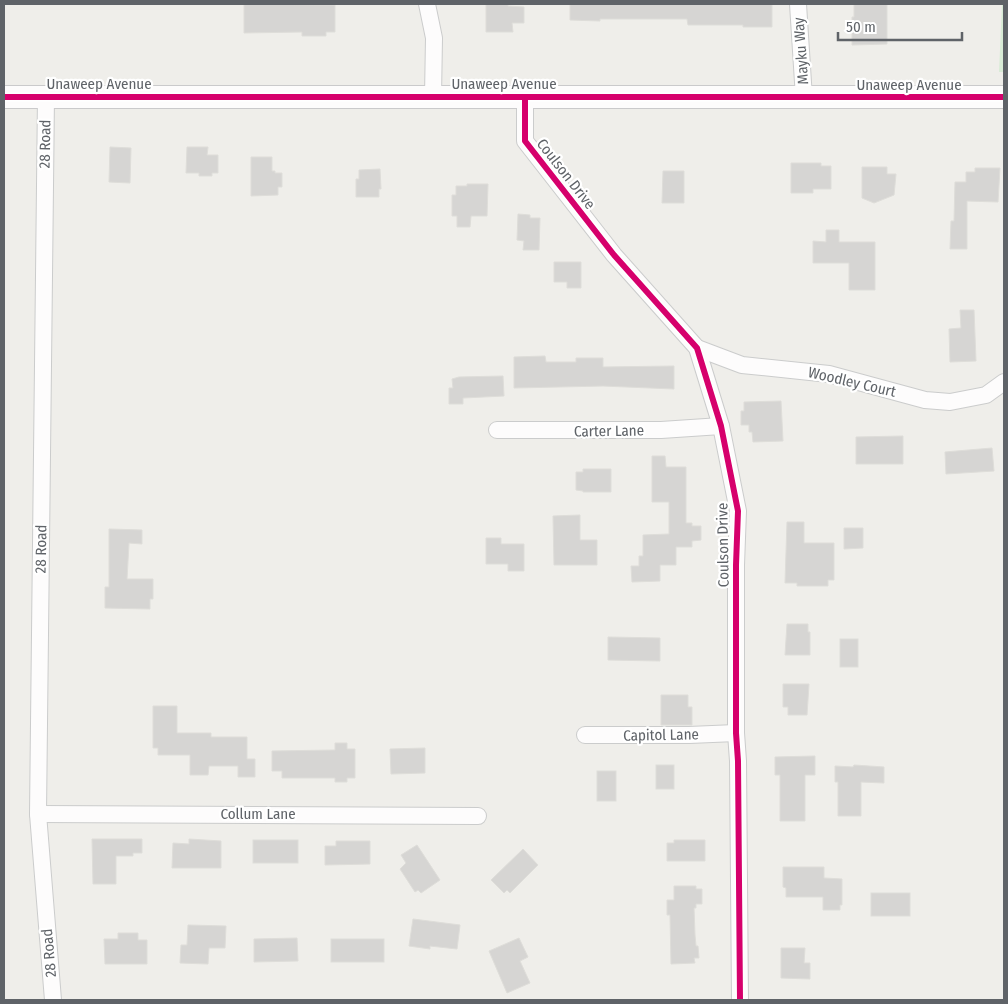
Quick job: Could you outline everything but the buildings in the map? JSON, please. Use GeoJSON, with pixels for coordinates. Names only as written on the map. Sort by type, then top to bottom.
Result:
{"type":"FeatureCollection","features":[{"type":"Feature","properties":{"kind":"main road","name":"Unaweep Avenue"},"geometry":{"type":"LineString","coordinates":[[4,97],[1004,97]]}},
{"type":"Feature","properties":{"kind":"street"},"geometry":{"type":"LineString","coordinates":[[427,4],[434,38],[434,96]]}},
{"type":"Feature","properties":{"kind":"street","name":"Mayku Way"},"geometry":{"type":"LineString","coordinates":[[798,4],[804,98]]}},
{"type":"Feature","properties":{"kind":"street","name":"28 Road"},"geometry":{"type":"LineString","coordinates":[[46,96],[38,814],[53,1000]]}},
{"type":"Feature","properties":{"kind":"street","name":"Coulson Drive"},"geometry":{"type":"LineString","coordinates":[[525,97],[524,141],[614,255],[697,348],[722,426],[738,511],[736,565],[736,733],[738,761],[740,1000]]}},
{"type":"Feature","properties":{"kind":"street","name":"Woodley Court"},"geometry":{"type":"LineString","coordinates":[[697,348],[742,365],[829,374],[925,400],[950,402],[986,394],[1004,382]]}},
{"type":"Feature","properties":{"kind":"street","name":"Carter Lane"},"geometry":{"type":"LineString","coordinates":[[497,430],[651,430],[722,426]]}},
{"type":"Feature","properties":{"kind":"street","name":"Capitol Lane"},"geometry":{"type":"LineString","coordinates":[[586,735],[736,733]]}},
{"type":"Feature","properties":{"kind":"street","name":"Collum Lane"},"geometry":{"type":"LineString","coordinates":[[38,814],[478,816]]}},
{"type":"Feature","properties":{"kind":"green space"},"geometry":{"type":"Polygon","coordinates":[[[1002,4],[1004,4],[1004,72],[999,72],[1002,4]]]}},
{"type":"Feature","properties":{"kind":"cycle path"},"geometry":{"type":"LineString","coordinates":[[4,97],[1004,97]]}},
{"type":"Feature","properties":{"kind":"cycle path"},"geometry":{"type":"LineString","coordinates":[[525,97],[525,141],[614,255],[697,348],[721,426],[738,511],[736,565],[736,733],[738,761],[740,1000]]}}]}
